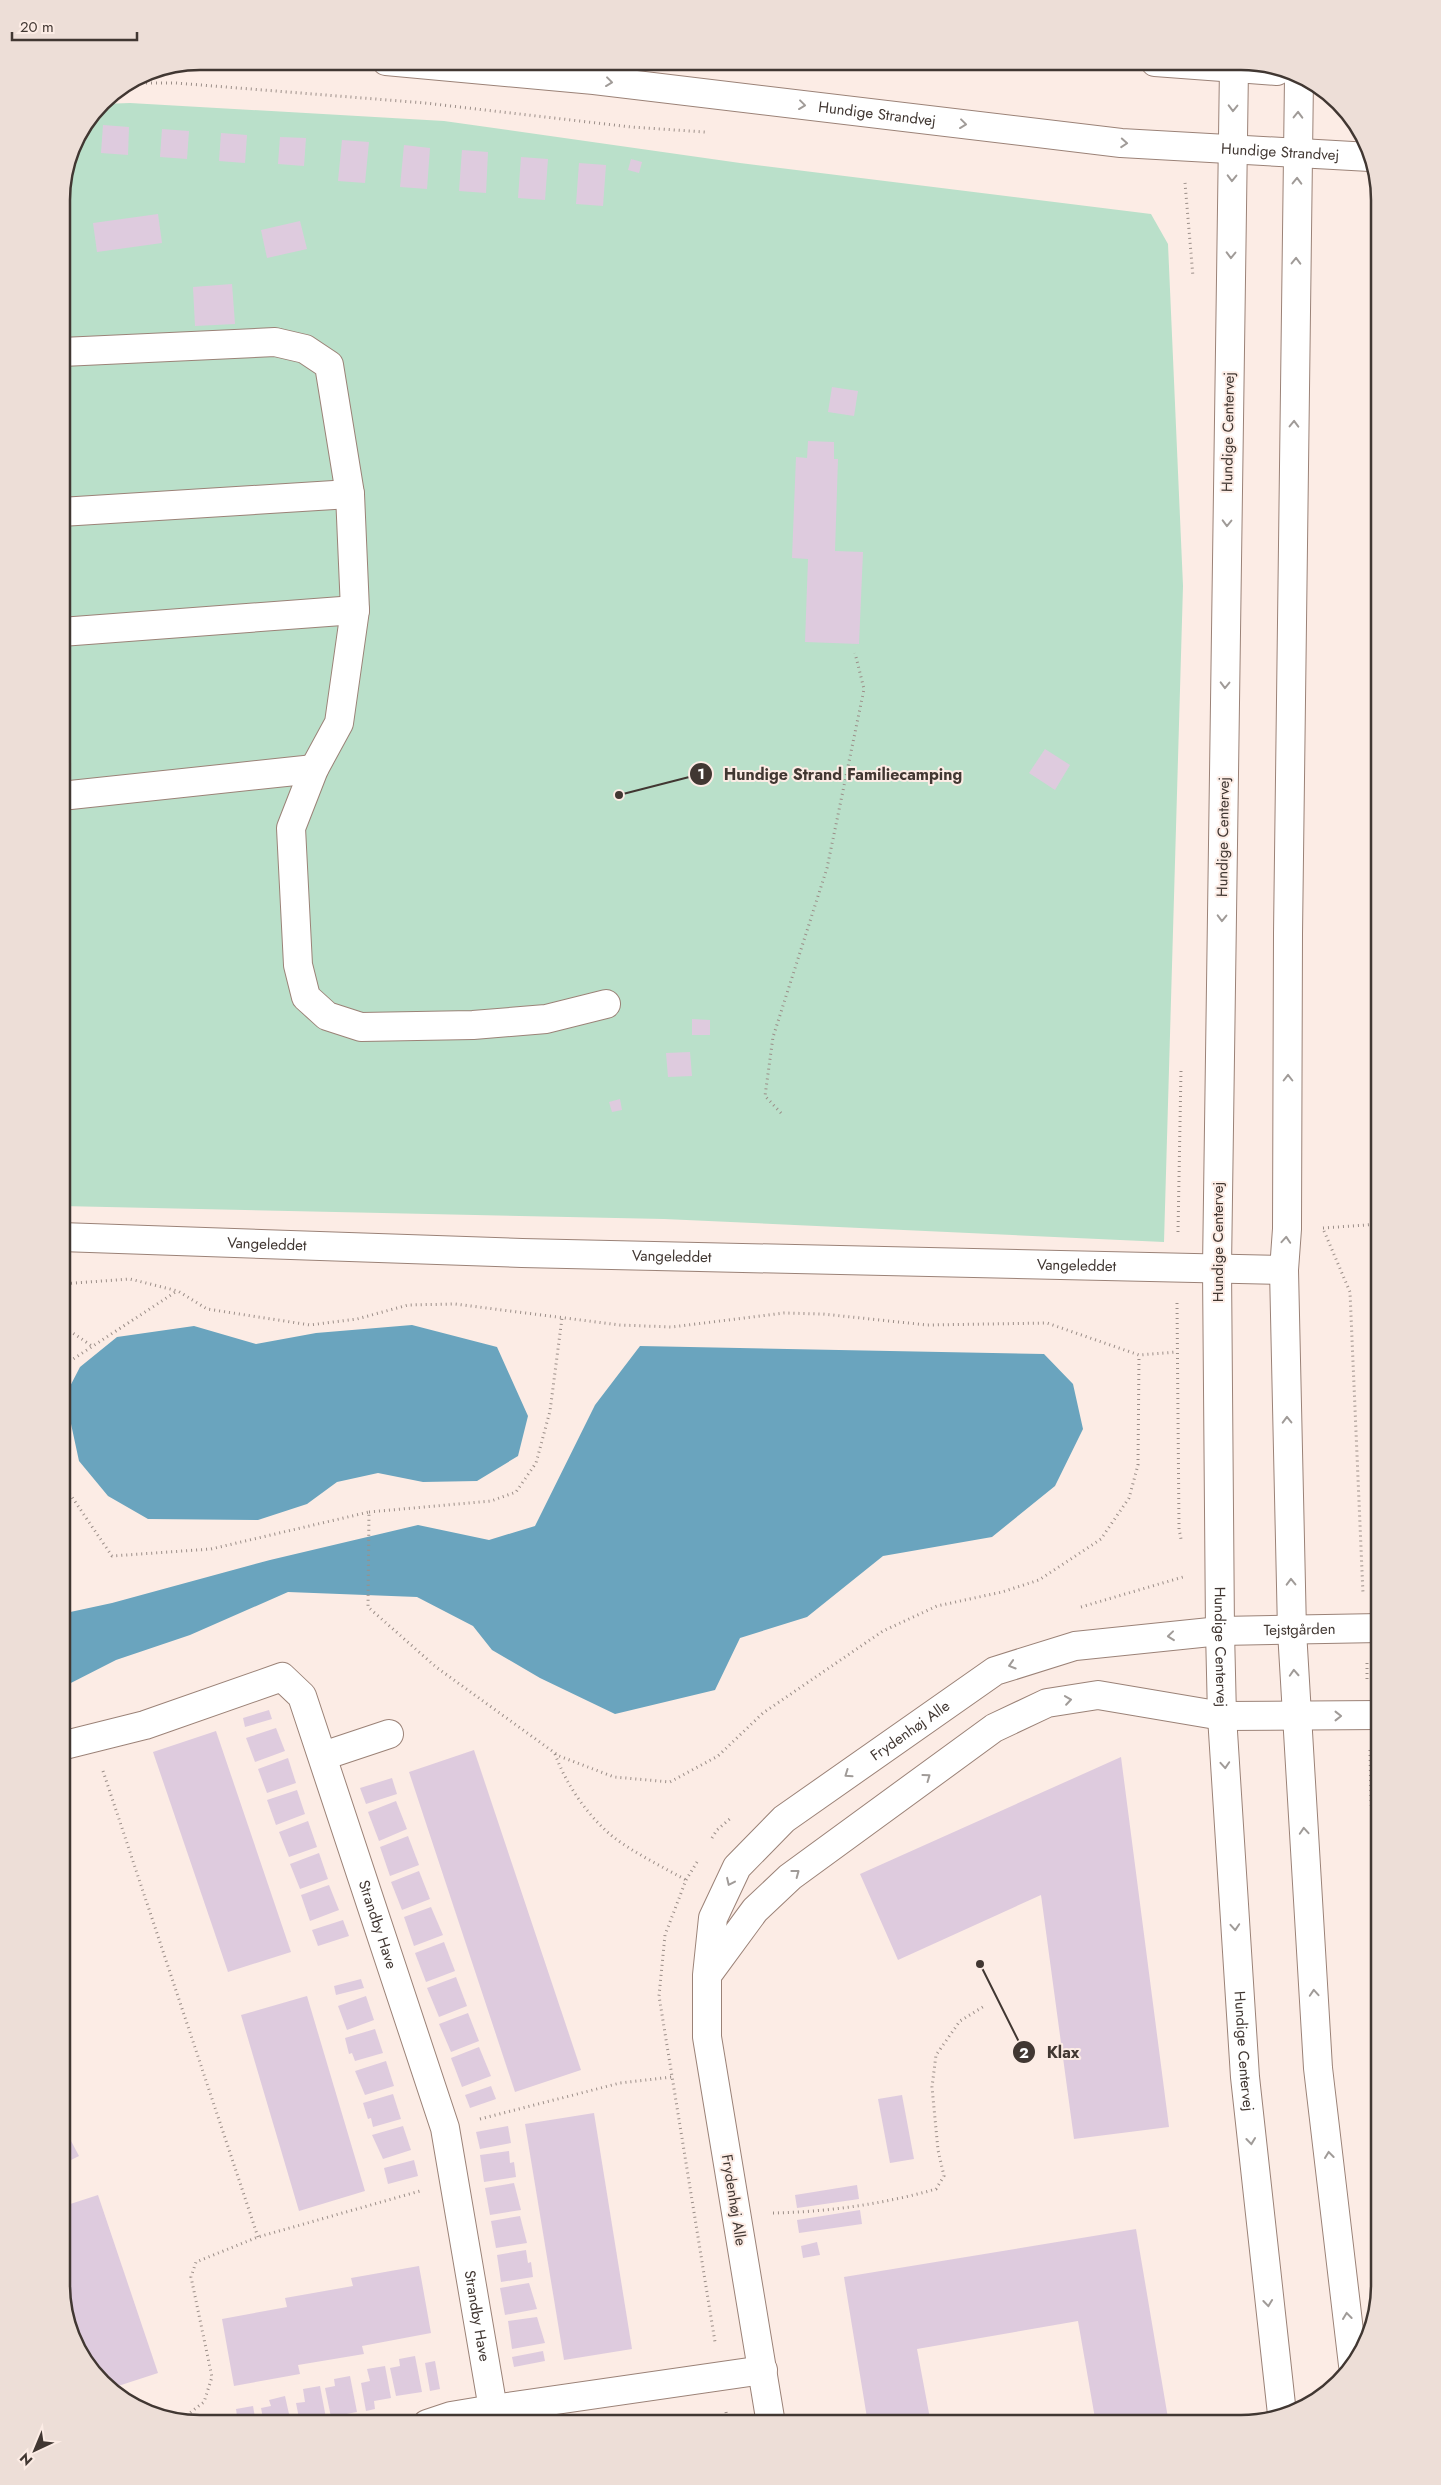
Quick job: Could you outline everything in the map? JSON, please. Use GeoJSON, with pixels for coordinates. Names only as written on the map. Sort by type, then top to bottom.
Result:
{"type":"FeatureCollection","features":[{"type":"Feature","properties":{"kind":"street","name":"Hundige Strandvej"},"geometry":{"type":"LineString","coordinates":[[485,70],[594,80],[1121,144],[1363,156]]}},
{"type":"Feature","properties":{"kind":"street","name":"Hundige Centervej"},"geometry":{"type":"LineString","coordinates":[[1234,70],[1218,1268],[1220,1631],[1222,1716],[1245,2077],[1281,2409]]}},
{"type":"Feature","properties":{"kind":"street"},"geometry":{"type":"LineString","coordinates":[[1299,84],[1287,1229],[1284,1270],[1292,1631],[1318,2068],[1352,2353]]}},
{"type":"Feature","properties":{"kind":"street"},"geometry":{"type":"LineString","coordinates":[[70,352],[275,342],[305,349],[329,365],[350,494],[355,610],[339,723],[314,769],[291,828],[298,965],[306,997],[326,1016],[361,1027],[473,1025],[546,1018],[606,1004]]}},
{"type":"Feature","properties":{"kind":"street"},"geometry":{"type":"LineString","coordinates":[[70,512],[350,494]]}},
{"type":"Feature","properties":{"kind":"street"},"geometry":{"type":"LineString","coordinates":[[70,631],[355,610]]}},
{"type":"Feature","properties":{"kind":"street"},"geometry":{"type":"LineString","coordinates":[[70,795],[314,769]]}},
{"type":"Feature","properties":{"kind":"street","name":"Vangeleddet"},"geometry":{"type":"LineString","coordinates":[[70,1237],[512,1253],[1284,1270]]}},
{"type":"Feature","properties":{"kind":"street","name":"Tejstgården"},"geometry":{"type":"LineString","coordinates":[[1220,1631],[1371,1628]]}},
{"type":"Feature","properties":{"kind":"street","name":"Frydenhøj Alle"},"geometry":{"type":"LineString","coordinates":[[770,2415],[707,2037],[707,1975],[713,1918],[737,1867],[784,1819],[995,1671],[1075,1646],[1220,1631]]}},
{"type":"Feature","properties":{"kind":"street","name":"Strandby Have"},"geometry":{"type":"LineString","coordinates":[[70,1744],[145,1725],[282,1677],[302,1696],[445,2128],[494,2408]]}},
{"type":"Feature","properties":{"kind":"street"},"geometry":{"type":"LineString","coordinates":[[707,1975],[755,1910],[790,1877],[994,1728],[1047,1703],[1098,1695],[1222,1716],[1371,1715]]}},
{"type":"Feature","properties":{"kind":"street"},"geometry":{"type":"LineString","coordinates":[[323,1756],[390,1734]]}},
{"type":"Feature","properties":{"kind":"street"},"geometry":{"type":"LineString","coordinates":[[456,2415],[763,2370]]}},
{"type":"Feature","properties":{"kind":"path"},"geometry":{"type":"LineString","coordinates":[[145,82],[176,83],[425,103],[631,127],[710,132]]}},
{"type":"Feature","properties":{"kind":"path"},"geometry":{"type":"LineString","coordinates":[[781,1114],[765,1096],[772,1037],[827,868],[864,689],[856,653]]}},
{"type":"Feature","properties":{"kind":"path"},"geometry":{"type":"LineString","coordinates":[[1320,1218],[1350,1292],[1371,1613]]}},
{"type":"Feature","properties":{"kind":"path"},"geometry":{"type":"LineString","coordinates":[[1287,1229],[1371,1225]]}},
{"type":"Feature","properties":{"kind":"path"},"geometry":{"type":"LineString","coordinates":[[70,1283],[130,1278],[178,1291],[207,1309],[310,1325],[357,1319],[408,1305],[456,1304],[620,1325],[672,1327],[784,1313],[823,1314],[927,1325],[1047,1323],[1139,1355],[1177,1352]]}},
{"type":"Feature","properties":{"kind":"path"},"geometry":{"type":"LineString","coordinates":[[70,1361],[178,1291]]}},
{"type":"Feature","properties":{"kind":"path"},"geometry":{"type":"LineString","coordinates":[[70,1494],[112,1556],[211,1548],[369,1512],[491,1501],[516,1492],[536,1463],[550,1411],[562,1318]]}},
{"type":"Feature","properties":{"kind":"path"},"geometry":{"type":"LineString","coordinates":[[70,1330],[92,1346]]}},
{"type":"Feature","properties":{"kind":"path"},"geometry":{"type":"LineString","coordinates":[[369,1512],[367,1534],[368,1607],[436,1667],[554,1753],[614,1777],[670,1782],[718,1756],[763,1713],[883,1631],[937,1606],[1002,1592],[1039,1580],[1100,1539],[1129,1498],[1138,1465],[1139,1355]]}},
{"type":"Feature","properties":{"kind":"path"},"geometry":{"type":"LineString","coordinates":[[1076,1609],[1191,1575],[1219,1571]]}},
{"type":"Feature","properties":{"kind":"path"},"geometry":{"type":"LineString","coordinates":[[92,1738],[258,2238]]}},
{"type":"Feature","properties":{"kind":"path"},"geometry":{"type":"LineString","coordinates":[[554,1753],[563,1776],[586,1808],[612,1835],[686,1880]]}},
{"type":"Feature","properties":{"kind":"path"},"geometry":{"type":"LineString","coordinates":[[707,1847],[717,1830],[739,1811]]}},
{"type":"Feature","properties":{"kind":"path"},"geometry":{"type":"LineString","coordinates":[[702,1855],[686,1880],[665,1936],[659,1996],[726,2415]]}},
{"type":"Feature","properties":{"kind":"path"},"geometry":{"type":"LineString","coordinates":[[695,2219],[737,2214],[812,2212],[916,2195],[936,2189],[944,2176],[938,2150],[932,2087],[936,2055],[960,2021],[986,2005]]}},
{"type":"Feature","properties":{"kind":"path"},"geometry":{"type":"LineString","coordinates":[[445,2128],[620,2083],[672,2077]]}},
{"type":"Feature","properties":{"kind":"path"},"geometry":{"type":"LineString","coordinates":[[188,2414],[204,2402],[212,2377],[191,2277],[196,2262],[258,2238],[393,2200],[454,2179]]}},
{"type":"Feature","properties":{"kind":"green space"},"geometry":{"type":"Polygon","coordinates":[[[130,103],[444,121],[740,163],[1151,214],[1168,244],[1183,586],[1164,1242],[664,1219],[70,1206],[70,192],[74,166],[83,143],[102,114],[112,104],[130,103]]]}},
{"type":"Feature","properties":{"kind":"water"},"geometry":{"type":"Polygon","coordinates":[[[412,1325],[497,1347],[528,1416],[518,1456],[477,1481],[423,1482],[378,1473],[337,1482],[307,1504],[258,1520],[148,1519],[108,1496],[79,1461],[70,1419],[70,1386],[80,1367],[117,1337],[194,1326],[256,1344],[316,1333],[412,1325]]]}},
{"type":"Feature","properties":{"kind":"water"},"geometry":{"type":"Polygon","coordinates":[[[640,1346],[1044,1354],[1073,1384],[1083,1429],[1055,1486],[992,1537],[883,1556],[807,1617],[740,1638],[715,1690],[615,1714],[540,1678],[492,1650],[473,1626],[417,1597],[288,1592],[190,1635],[116,1660],[70,1683],[70,1612],[112,1603],[270,1560],[418,1525],[489,1540],[535,1526],[595,1405],[640,1346]]]}},
{"type":"Feature","properties":{"kind":"building"},"geometry":{"type":"Polygon","coordinates":[[[103,125],[129,127],[128,155],[101,153],[103,125]]]}},
{"type":"Feature","properties":{"kind":"building"},"geometry":{"type":"Polygon","coordinates":[[[162,129],[189,131],[187,159],[160,157],[162,129]]]}},
{"type":"Feature","properties":{"kind":"building"},"geometry":{"type":"Polygon","coordinates":[[[221,133],[247,135],[245,163],[219,161],[221,133]]]}},
{"type":"Feature","properties":{"kind":"building"},"geometry":{"type":"Polygon","coordinates":[[[280,137],[306,138],[304,166],[278,164],[280,137]]]}},
{"type":"Feature","properties":{"kind":"building"},"geometry":{"type":"Polygon","coordinates":[[[342,140],[369,142],[365,183],[338,181],[342,140]]]}},
{"type":"Feature","properties":{"kind":"building"},"geometry":{"type":"Polygon","coordinates":[[[404,145],[430,148],[427,189],[400,187],[404,145]]]}},
{"type":"Feature","properties":{"kind":"building"},"geometry":{"type":"Polygon","coordinates":[[[462,150],[488,152],[486,193],[459,191],[462,150]]]}},
{"type":"Feature","properties":{"kind":"building"},"geometry":{"type":"Polygon","coordinates":[[[521,157],[548,159],[545,200],[518,198],[521,157]]]}},
{"type":"Feature","properties":{"kind":"building"},"geometry":{"type":"Polygon","coordinates":[[[631,159],[642,162],[639,173],[628,170],[631,159]]]}},
{"type":"Feature","properties":{"kind":"building"},"geometry":{"type":"Polygon","coordinates":[[[579,163],[606,165],[603,206],[576,204],[579,163]]]}},
{"type":"Feature","properties":{"kind":"building"},"geometry":{"type":"Polygon","coordinates":[[[158,214],[162,243],[97,252],[93,223],[158,214]]]}},
{"type":"Feature","properties":{"kind":"building"},"geometry":{"type":"Polygon","coordinates":[[[300,221],[307,249],[267,258],[261,230],[300,221]]]}},
{"type":"Feature","properties":{"kind":"building"},"geometry":{"type":"Polygon","coordinates":[[[232,284],[235,324],[195,326],[193,287],[232,284]]]}},
{"type":"Feature","properties":{"kind":"building"},"geometry":{"type":"Polygon","coordinates":[[[832,387],[858,391],[854,416],[828,412],[832,387]]]}},
{"type":"Feature","properties":{"kind":"building"},"geometry":{"type":"Polygon","coordinates":[[[808,441],[834,442],[834,459],[838,459],[835,551],[863,552],[859,644],[805,642],[808,559],[792,558],[796,457],[807,458],[808,441]]]}},
{"type":"Feature","properties":{"kind":"building"},"geometry":{"type":"Polygon","coordinates":[[[1045,749],[1070,765],[1055,790],[1029,773],[1045,749]]]}},
{"type":"Feature","properties":{"kind":"building"},"geometry":{"type":"Polygon","coordinates":[[[1371,875],[1371,967],[1370,967],[1371,875]]]}},
{"type":"Feature","properties":{"kind":"building"},"geometry":{"type":"Polygon","coordinates":[[[692,1019],[710,1020],[710,1035],[692,1035],[692,1019]]]}},
{"type":"Feature","properties":{"kind":"building"},"geometry":{"type":"Polygon","coordinates":[[[690,1052],[692,1076],[668,1077],[666,1053],[690,1052]]]}},
{"type":"Feature","properties":{"kind":"building"},"geometry":{"type":"Polygon","coordinates":[[[620,1099],[622,1110],[612,1112],[609,1102],[620,1099]]]}},
{"type":"Feature","properties":{"kind":"building"},"geometry":{"type":"Polygon","coordinates":[[[269,1710],[272,1719],[245,1727],[243,1718],[269,1710]]]}},
{"type":"Feature","properties":{"kind":"building"},"geometry":{"type":"Polygon","coordinates":[[[276,1728],[285,1751],[255,1762],[246,1738],[276,1728]]]}},
{"type":"Feature","properties":{"kind":"building"},"geometry":{"type":"Polygon","coordinates":[[[216,1731],[291,1952],[228,1972],[153,1752],[216,1731]]]}},
{"type":"Feature","properties":{"kind":"building"},"geometry":{"type":"Polygon","coordinates":[[[474,1750],[581,2070],[515,2092],[409,1772],[474,1750]]]}},
{"type":"Feature","properties":{"kind":"building"},"geometry":{"type":"Polygon","coordinates":[[[1121,1757],[1169,2127],[1074,2139],[1041,1895],[898,1960],[860,1874],[1121,1757]]]}},
{"type":"Feature","properties":{"kind":"building"},"geometry":{"type":"Polygon","coordinates":[[[288,1758],[296,1783],[267,1793],[258,1769],[288,1758]]]}},
{"type":"Feature","properties":{"kind":"building"},"geometry":{"type":"Polygon","coordinates":[[[392,1778],[397,1794],[366,1804],[360,1788],[392,1778]]]}},
{"type":"Feature","properties":{"kind":"building"},"geometry":{"type":"Polygon","coordinates":[[[297,1790],[305,1814],[276,1825],[267,1800],[297,1790]]]}},
{"type":"Feature","properties":{"kind":"building"},"geometry":{"type":"Polygon","coordinates":[[[396,1801],[407,1829],[379,1841],[368,1812],[396,1801]]]}},
{"type":"Feature","properties":{"kind":"building"},"geometry":{"type":"Polygon","coordinates":[[[308,1821],[317,1847],[289,1857],[279,1832],[308,1821]]]}},
{"type":"Feature","properties":{"kind":"building"},"geometry":{"type":"Polygon","coordinates":[[[408,1836],[419,1865],[390,1876],[380,1847],[408,1836]]]}},
{"type":"Feature","properties":{"kind":"building"},"geometry":{"type":"Polygon","coordinates":[[[319,1853],[328,1879],[300,1889],[290,1864],[319,1853]]]}},
{"type":"Feature","properties":{"kind":"building"},"geometry":{"type":"Polygon","coordinates":[[[419,1871],[430,1899],[402,1910],[391,1882],[419,1871]]]}},
{"type":"Feature","properties":{"kind":"building"},"geometry":{"type":"Polygon","coordinates":[[[329,1885],[339,1910],[310,1921],[301,1895],[329,1885]]]}},
{"type":"Feature","properties":{"kind":"building"},"geometry":{"type":"Polygon","coordinates":[[[431,1907],[443,1935],[414,1946],[404,1917],[431,1907]]]}},
{"type":"Feature","properties":{"kind":"building"},"geometry":{"type":"Polygon","coordinates":[[[343,1920],[349,1936],[318,1946],[312,1930],[343,1920]]]}},
{"type":"Feature","properties":{"kind":"building"},"geometry":{"type":"Polygon","coordinates":[[[444,1942],[455,1971],[426,1982],[415,1953],[444,1942]]]}},
{"type":"Feature","properties":{"kind":"building"},"geometry":{"type":"Polygon","coordinates":[[[456,1977],[467,2006],[439,2017],[427,1988],[456,1977]]]}},
{"type":"Feature","properties":{"kind":"building"},"geometry":{"type":"Polygon","coordinates":[[[361,1979],[364,1988],[336,1995],[334,1986],[361,1979]]]}},
{"type":"Feature","properties":{"kind":"building"},"geometry":{"type":"Polygon","coordinates":[[[307,1996],[365,2191],[299,2211],[241,2015],[307,1996]]]}},
{"type":"Feature","properties":{"kind":"building"},"geometry":{"type":"Polygon","coordinates":[[[366,1996],[374,2020],[347,2030],[338,2006],[366,1996]]]}},
{"type":"Feature","properties":{"kind":"building"},"geometry":{"type":"Polygon","coordinates":[[[468,2013],[479,2041],[451,2052],[439,2024],[468,2013]]]}},
{"type":"Feature","properties":{"kind":"building"},"geometry":{"type":"Polygon","coordinates":[[[375,2029],[383,2053],[355,2061],[352,2053],[349,2054],[345,2038],[375,2029]]]}},
{"type":"Feature","properties":{"kind":"building"},"geometry":{"type":"Polygon","coordinates":[[[479,2047],[491,2076],[462,2087],[451,2058],[479,2047]]]}},
{"type":"Feature","properties":{"kind":"building"},"geometry":{"type":"Polygon","coordinates":[[[386,2061],[394,2086],[365,2095],[355,2071],[386,2061]]]}},
{"type":"Feature","properties":{"kind":"building"},"geometry":{"type":"Polygon","coordinates":[[[491,2086],[496,2099],[470,2108],[465,2095],[491,2086]]]}},
{"type":"Feature","properties":{"kind":"building"},"geometry":{"type":"Polygon","coordinates":[[[393,2094],[401,2119],[373,2127],[371,2118],[368,2119],[363,2103],[393,2094]]]}},
{"type":"Feature","properties":{"kind":"building"},"geometry":{"type":"Polygon","coordinates":[[[902,2095],[914,2159],[890,2163],[878,2099],[902,2095]]]}},
{"type":"Feature","properties":{"kind":"building"},"geometry":{"type":"Polygon","coordinates":[[[594,2113],[632,2349],[564,2360],[525,2124],[594,2113]]]}},
{"type":"Feature","properties":{"kind":"building"},"geometry":{"type":"Polygon","coordinates":[[[403,2126],[411,2150],[383,2159],[372,2135],[403,2126]]]}},
{"type":"Feature","properties":{"kind":"building"},"geometry":{"type":"Polygon","coordinates":[[[508,2126],[511,2143],[480,2149],[476,2132],[508,2126]]]}},
{"type":"Feature","properties":{"kind":"building"},"geometry":{"type":"Polygon","coordinates":[[[70,2139],[79,2156],[70,2160],[70,2139]]]}},
{"type":"Feature","properties":{"kind":"building"},"geometry":{"type":"Polygon","coordinates":[[[509,2151],[510,2163],[514,2162],[516,2177],[484,2182],[480,2155],[509,2151]]]}},
{"type":"Feature","properties":{"kind":"building"},"geometry":{"type":"Polygon","coordinates":[[[414,2160],[418,2176],[388,2184],[384,2168],[414,2160]]]}},
{"type":"Feature","properties":{"kind":"building"},"geometry":{"type":"Polygon","coordinates":[[[514,2183],[521,2210],[490,2215],[485,2188],[514,2183]]]}},
{"type":"Feature","properties":{"kind":"building"},"geometry":{"type":"Polygon","coordinates":[[[857,2185],[859,2199],[797,2208],[795,2195],[857,2185]]]}},
{"type":"Feature","properties":{"kind":"building"},"geometry":{"type":"Polygon","coordinates":[[[98,2195],[158,2373],[118,2386],[102,2371],[83,2342],[71,2302],[70,2204],[98,2195]]]}},
{"type":"Feature","properties":{"kind":"building"},"geometry":{"type":"Polygon","coordinates":[[[860,2210],[862,2224],[799,2233],[797,2220],[860,2210]]]}},
{"type":"Feature","properties":{"kind":"building"},"geometry":{"type":"Polygon","coordinates":[[[520,2216],[527,2243],[496,2248],[491,2221],[520,2216]]]}},
{"type":"Feature","properties":{"kind":"building"},"geometry":{"type":"Polygon","coordinates":[[[1136,2229],[1167,2415],[1094,2415],[1078,2321],[917,2349],[929,2415],[867,2415],[844,2277],[1136,2229]]]}},
{"type":"Feature","properties":{"kind":"building"},"geometry":{"type":"Polygon","coordinates":[[[817,2242],[820,2255],[803,2258],[801,2246],[817,2242]]]}},
{"type":"Feature","properties":{"kind":"building"},"geometry":{"type":"Polygon","coordinates":[[[526,2250],[528,2263],[531,2262],[533,2277],[501,2282],[497,2255],[526,2250]]]}},
{"type":"Feature","properties":{"kind":"building"},"geometry":{"type":"Polygon","coordinates":[[[419,2266],[431,2333],[362,2346],[364,2354],[298,2365],[300,2374],[234,2386],[222,2319],[287,2307],[285,2298],[353,2286],[351,2278],[419,2266]]]}},
{"type":"Feature","properties":{"kind":"building"},"geometry":{"type":"Polygon","coordinates":[[[529,2283],[537,2309],[505,2315],[500,2288],[529,2283]]]}},
{"type":"Feature","properties":{"kind":"building"},"geometry":{"type":"Polygon","coordinates":[[[537,2317],[545,2343],[512,2349],[508,2321],[537,2317]]]}},
{"type":"Feature","properties":{"kind":"building"},"geometry":{"type":"Polygon","coordinates":[[[543,2351],[545,2361],[514,2367],[512,2357],[543,2351]]]}},
{"type":"Feature","properties":{"kind":"building"},"geometry":{"type":"Polygon","coordinates":[[[415,2356],[422,2392],[396,2396],[390,2368],[400,2366],[399,2359],[415,2356]]]}},
{"type":"Feature","properties":{"kind":"building"},"geometry":{"type":"Polygon","coordinates":[[[435,2361],[440,2389],[430,2391],[425,2363],[435,2361]]]}},
{"type":"Feature","properties":{"kind":"building"},"geometry":{"type":"Polygon","coordinates":[[[385,2366],[391,2398],[374,2401],[375,2409],[366,2411],[361,2383],[370,2381],[367,2369],[385,2366]]]}},
{"type":"Feature","properties":{"kind":"building"},"geometry":{"type":"Polygon","coordinates":[[[350,2376],[357,2412],[331,2415],[325,2388],[335,2386],[334,2379],[350,2376]]]}},
{"type":"Feature","properties":{"kind":"building"},"geometry":{"type":"Polygon","coordinates":[[[320,2386],[325,2415],[298,2415],[296,2403],[305,2402],[303,2389],[320,2386]]]}},
{"type":"Feature","properties":{"kind":"building"},"geometry":{"type":"Polygon","coordinates":[[[285,2396],[289,2415],[262,2415],[261,2408],[271,2406],[269,2400],[285,2396]]]}},
{"type":"Feature","properties":{"kind":"building"},"geometry":{"type":"Polygon","coordinates":[[[253,2406],[255,2415],[237,2415],[236,2409],[253,2406]]]}},
{"type":"Feature","properties":{"kind":"place","name":"Hundige Strand Familiecamping"},"geometry":{"type":"Point","coordinates":[619,795]}},
{"type":"Feature","properties":{"kind":"place","name":"Klax"},"geometry":{"type":"Point","coordinates":[980,1964]}}]}
